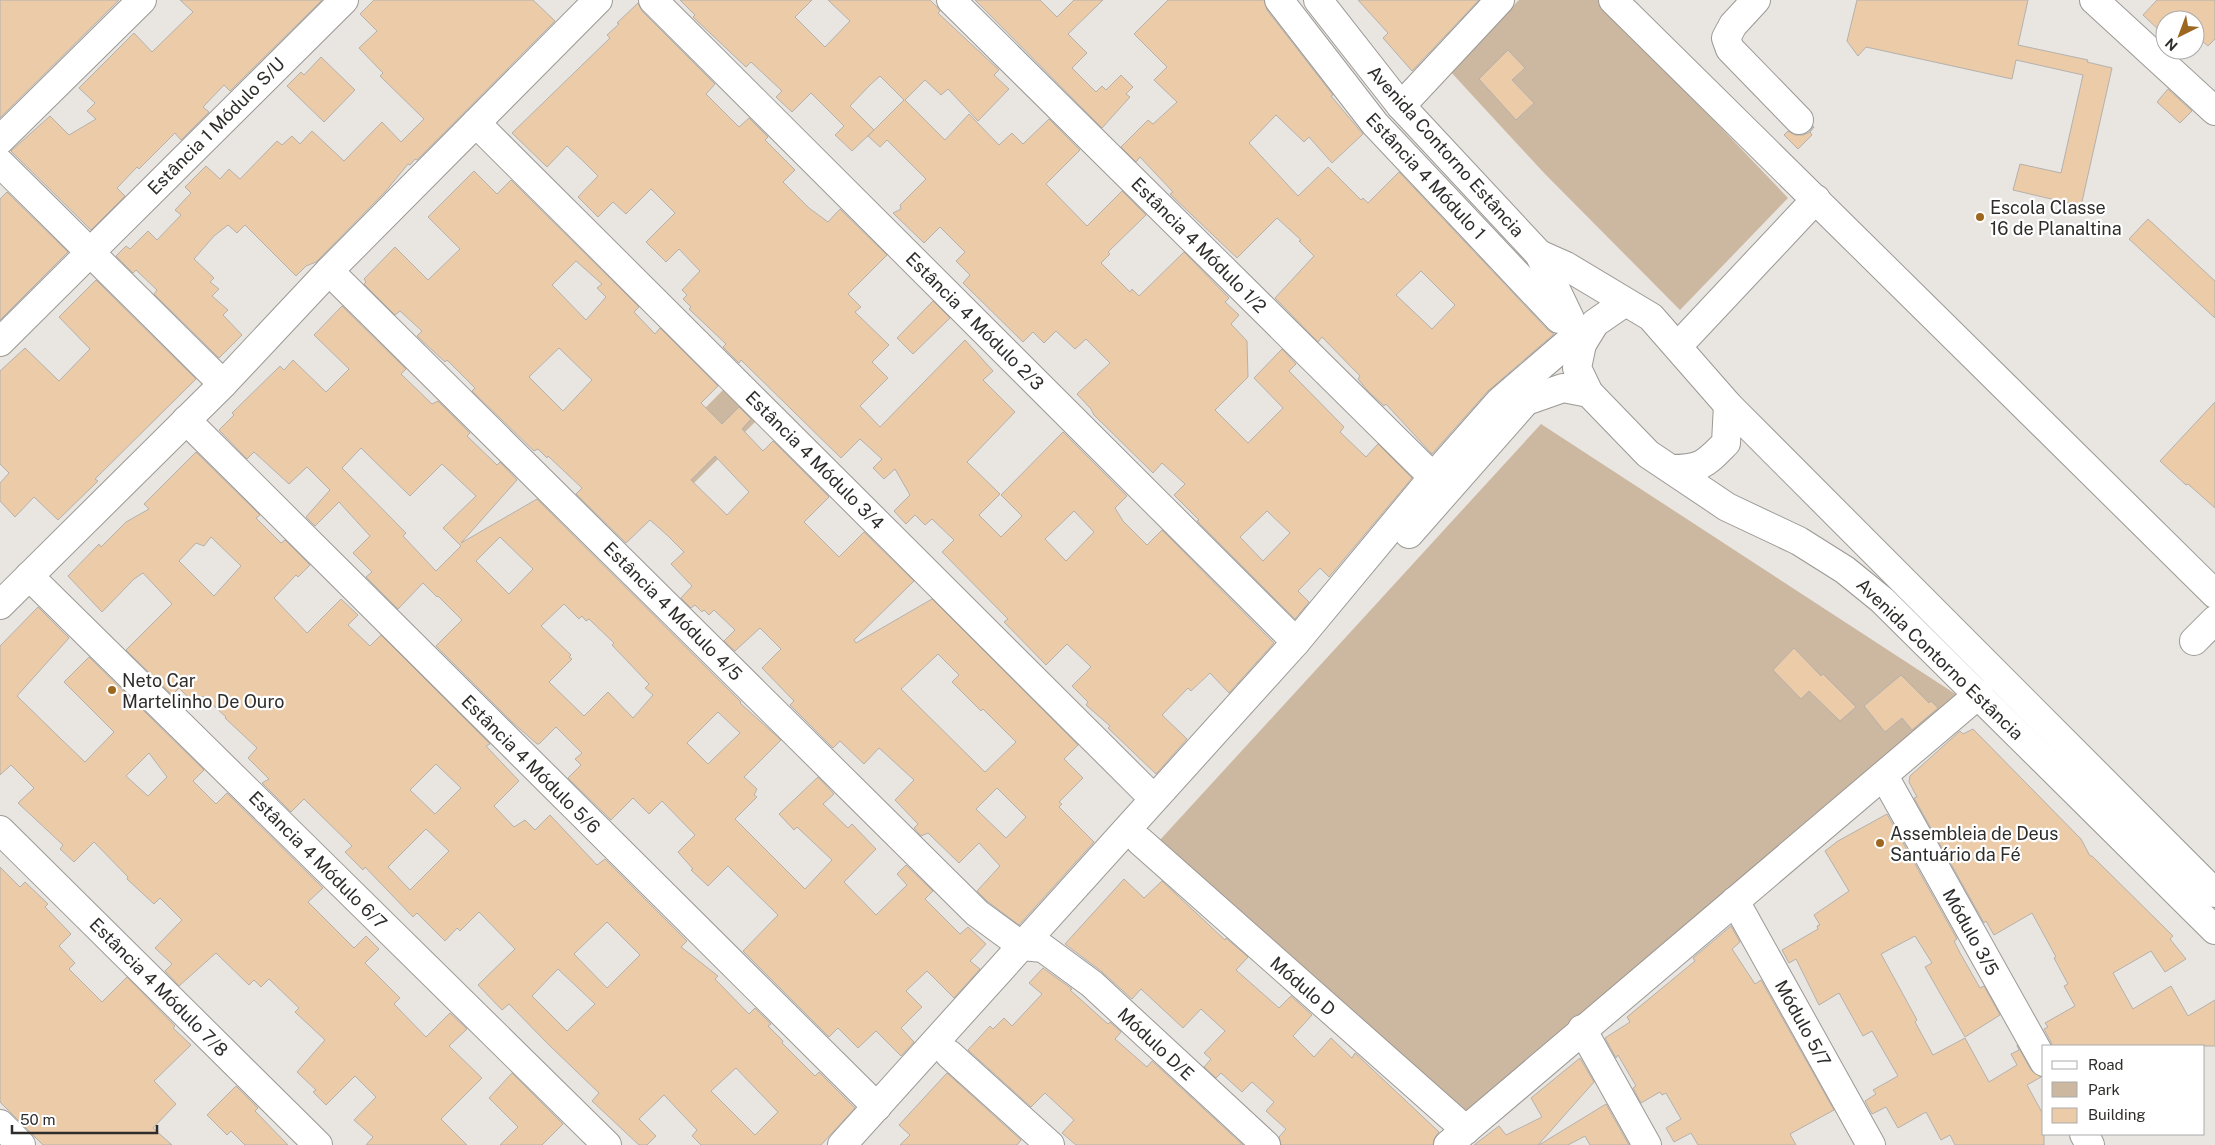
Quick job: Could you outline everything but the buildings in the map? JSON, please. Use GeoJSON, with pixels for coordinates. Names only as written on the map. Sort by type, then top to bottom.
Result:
{"type":"FeatureCollection","features":[{"type":"Feature","properties":{"kind":"street"},"geometry":{"type":"LineString","coordinates":[[0,140],[142,0]]}},
{"type":"Feature","properties":{"kind":"street","name":"Estância 1 Módulo S/U"},"geometry":{"type":"LineString","coordinates":[[0,342],[344,0]]}},
{"type":"Feature","properties":{"kind":"street"},"geometry":{"type":"LineString","coordinates":[[0,605],[223,384],[329,271],[598,0]]}},
{"type":"Feature","properties":{"kind":"street","name":"Estância 4 Módulo 2/3"},"geometry":{"type":"LineString","coordinates":[[653,0],[1296,642]]}},
{"type":"Feature","properties":{"kind":"street","name":"Estância 4 Módulo 1/2"},"geometry":{"type":"LineString","coordinates":[[951,0],[1441,483]]}},
{"type":"Feature","properties":{"kind":"street","name":"Estância 4 Módulo 1"},"geometry":{"type":"LineString","coordinates":[[1279,0],[1375,124],[1582,344]]}},
{"type":"Feature","properties":{"kind":"street","name":"Avenida Contorno Estância"},"geometry":{"type":"LineString","coordinates":[[1318,0],[1401,106],[1539,254],[1582,344],[1577,368],[1590,393],[1648,454],[1727,507],[1799,541],[1845,570],[1882,600],[1979,694],[2215,930]]}},
{"type":"Feature","properties":{"kind":"street"},"geometry":{"type":"LineString","coordinates":[[1401,106],[1500,0]]}},
{"type":"Feature","properties":{"kind":"street"},"geometry":{"type":"LineString","coordinates":[[1613,0],[2215,594]]}},
{"type":"Feature","properties":{"kind":"street"},"geometry":{"type":"LineString","coordinates":[[1756,0],[1733,25],[1726,38],[1730,49],[1799,120]]}},
{"type":"Feature","properties":{"kind":"street"},"geometry":{"type":"LineString","coordinates":[[2094,0],[2215,112]]}},
{"type":"Feature","properties":{"kind":"street","name":"Estância 4 Módulo 3/4"},"geometry":{"type":"LineString","coordinates":[[476,123],[1153,798]]}},
{"type":"Feature","properties":{"kind":"street"},"geometry":{"type":"LineString","coordinates":[[0,163],[223,384]]}},
{"type":"Feature","properties":{"kind":"street"},"geometry":{"type":"LineString","coordinates":[[1678,346],[1816,199]]}},
{"type":"Feature","properties":{"kind":"street","name":"Avenida Contorno Estância"},"geometry":{"type":"LineString","coordinates":[[1539,254],[1566,266],[1651,317],[1728,405],[2215,892]]}},
{"type":"Feature","properties":{"kind":"street","name":"Estância 4 Módulo 4/5"},"geometry":{"type":"LineString","coordinates":[[329,271],[977,913],[1032,947]]}},
{"type":"Feature","properties":{"kind":"street"},"geometry":{"type":"LineString","coordinates":[[842,1145],[1032,947],[1140,841],[1441,483],[1500,401],[1571,340],[1582,344],[1595,322],[1624,302]]}},
{"type":"Feature","properties":{"kind":"street"},"geometry":{"type":"LineString","coordinates":[[864,1145],[949,1054],[1032,947],[1153,798],[1441,483],[1526,401],[1564,388],[1590,393]]}},
{"type":"Feature","properties":{"kind":"street"},"geometry":{"type":"LineString","coordinates":[[1671,469],[1693,469],[1709,460],[1726,443],[1728,405]]}},
{"type":"Feature","properties":{"kind":"street","name":"Estância 4 Módulo 5/6"},"geometry":{"type":"LineString","coordinates":[[186,420],[877,1107]]}},
{"type":"Feature","properties":{"kind":"street","name":"Estância 4 Módulo 6/7"},"geometry":{"type":"LineString","coordinates":[[29,576],[607,1145]]}},
{"type":"Feature","properties":{"kind":"street"},"geometry":{"type":"LineString","coordinates":[[2194,641],[2215,620]]}},
{"type":"Feature","properties":{"kind":"street"},"geometry":{"type":"LineString","coordinates":[[1457,1137],[1979,694]]}},
{"type":"Feature","properties":{"kind":"street","name":"Módulo 3/5"},"geometry":{"type":"LineString","coordinates":[[1884,776],[2042,1058]]}},
{"type":"Feature","properties":{"kind":"street"},"geometry":{"type":"LineString","coordinates":[[1140,841],[1140,829],[1153,807],[1153,798]]}},
{"type":"Feature","properties":{"kind":"street","name":"Estância 4 Módulo 7/8"},"geometry":{"type":"LineString","coordinates":[[0,830],[318,1145]]}},
{"type":"Feature","properties":{"kind":"street","name":"Módulo D"},"geometry":{"type":"LineString","coordinates":[[1140,841],[1457,1137]]}},
{"type":"Feature","properties":{"kind":"street","name":"Módulo 5/7"},"geometry":{"type":"LineString","coordinates":[[1735,900],[1871,1145]]}},
{"type":"Feature","properties":{"kind":"street","name":"Módulo D/E"},"geometry":{"type":"LineString","coordinates":[[1032,947],[1092,984],[1266,1145]]}},
{"type":"Feature","properties":{"kind":"street"},"geometry":{"type":"LineString","coordinates":[[1582,1029],[1647,1145]]}},
{"type":"Feature","properties":{"kind":"street"},"geometry":{"type":"LineString","coordinates":[[949,1054],[1050,1145]]}},
{"type":"Feature","properties":{"kind":"street"},"geometry":{"type":"LineString","coordinates":[[0,1124],[21,1145]]}},
{"type":"Feature","properties":{"kind":"green space"},"geometry":{"type":"Polygon","coordinates":[[[1519,0],[1599,0],[1788,198],[1680,310],[1545,174],[1449,70],[1519,0]]]}},
{"type":"Feature","properties":{"kind":"green space"},"geometry":{"type":"Polygon","coordinates":[[[723,390],[756,421],[671,506],[639,475],[723,390]]]}},
{"type":"Feature","properties":{"kind":"green space"},"geometry":{"type":"Polygon","coordinates":[[[1541,424],[1960,697],[1465,1120],[1160,840],[1541,424]]]}},
{"type":"Feature","properties":{"kind":"place","name":"Escola Classe 16 de Planaltina"},"geometry":{"type":"Point","coordinates":[1980,217]}},
{"type":"Feature","properties":{"kind":"place","name":"Neto Car Martelinho De Ouro"},"geometry":{"type":"Point","coordinates":[112,690]}},
{"type":"Feature","properties":{"kind":"place","name":"Assembleia de Deus Santuário da Fé"},"geometry":{"type":"Point","coordinates":[1880,843]}}]}
